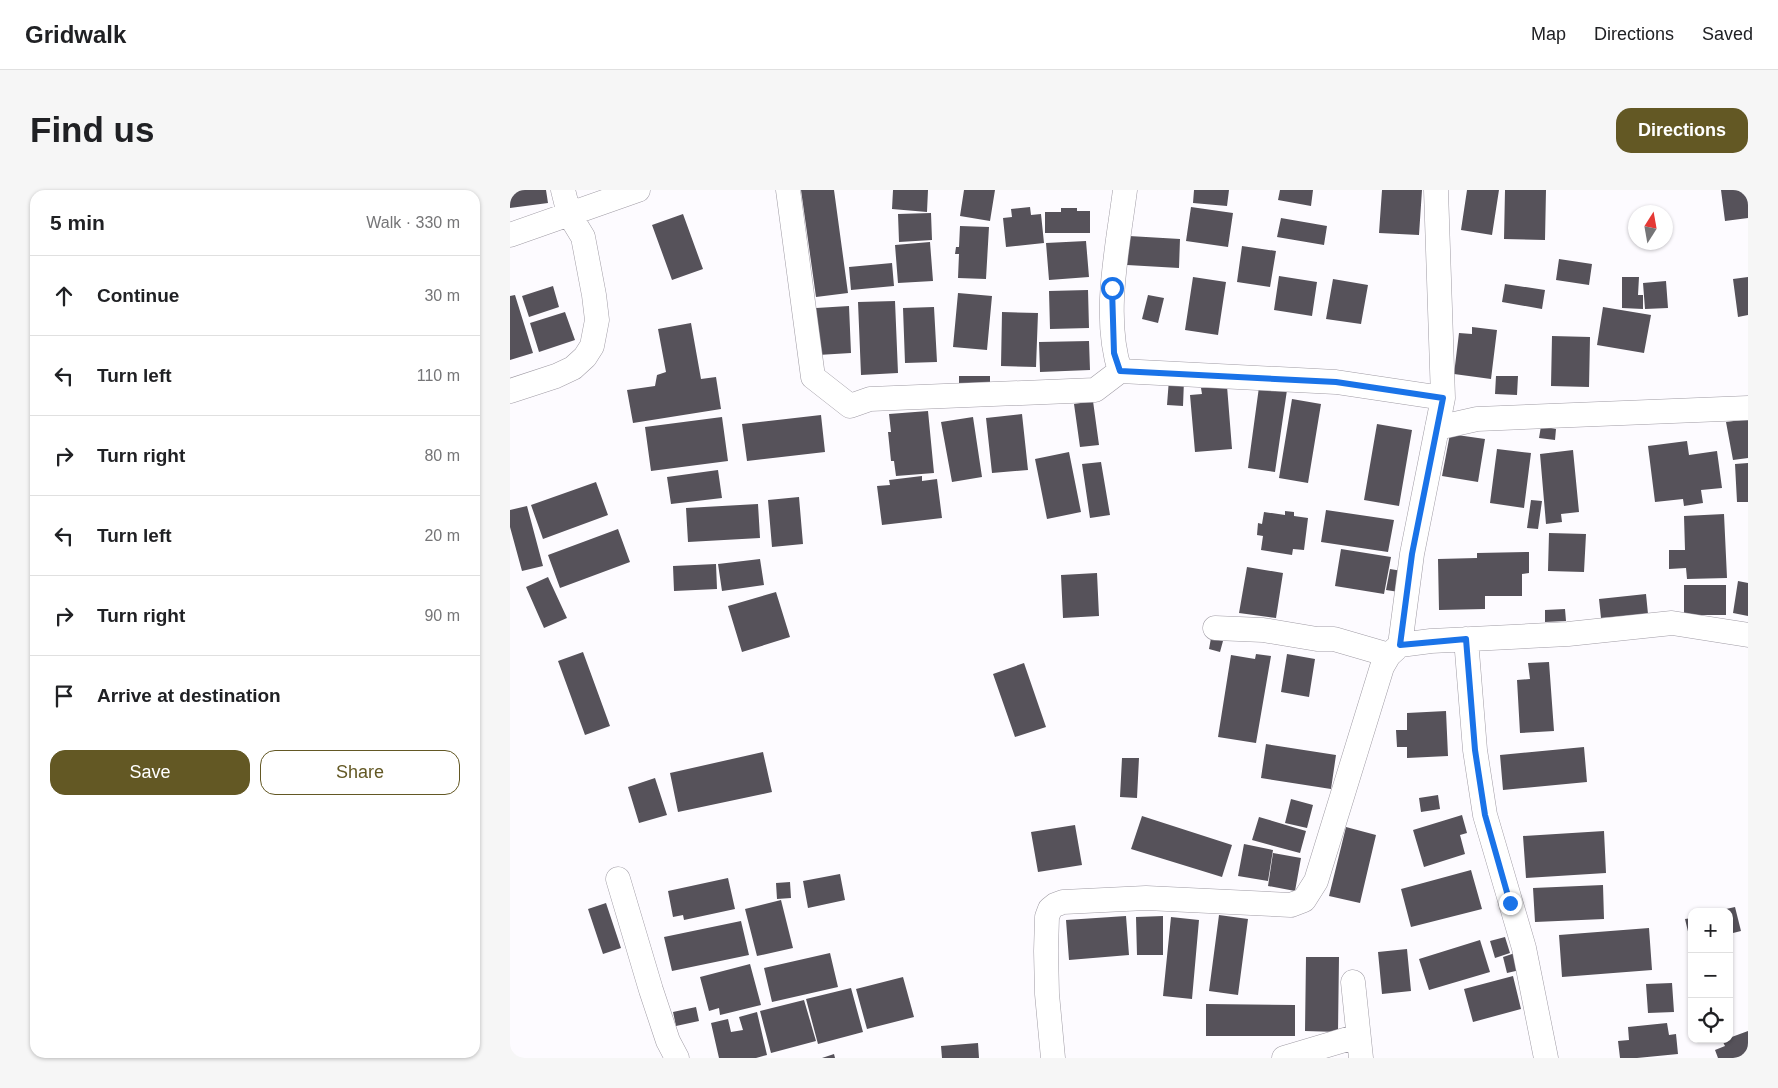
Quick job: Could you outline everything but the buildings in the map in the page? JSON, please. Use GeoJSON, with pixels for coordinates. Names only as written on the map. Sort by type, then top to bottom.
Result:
{"type":"FeatureCollection","features":[{"type":"Feature","properties":{"kind":"street"},"geometry":{"type":"LineString","coordinates":[[510,391],[556,376],[573,368],[585,357],[592,346],[597,320],[594,295],[583,237],[569,214],[563,190]]}},
{"type":"Feature","properties":{"kind":"street"},"geometry":{"type":"LineString","coordinates":[[510,235],[638,190]]}},
{"type":"Feature","properties":{"kind":"street"},"geometry":{"type":"LineString","coordinates":[[788,190],[813,377],[850,406],[870,399],[1095,390],[1120,371],[1336,382],[1443,398]]}},
{"type":"Feature","properties":{"kind":"street"},"geometry":{"type":"LineString","coordinates":[[1120,371],[1114,353],[1112,288],[1125,190]]}},
{"type":"Feature","properties":{"kind":"street"},"geometry":{"type":"LineString","coordinates":[[1053,1058],[1046,951],[1047,917],[1050,909],[1055,905],[1063,902],[1146,898],[1292,904],[1304,900],[1316,881],[1382,667],[1394,650],[1443,398],[1436,190]]}},
{"type":"Feature","properties":{"kind":"street"},"geometry":{"type":"LineString","coordinates":[[583,237],[595,206]]}},
{"type":"Feature","properties":{"kind":"street"},"geometry":{"type":"LineString","coordinates":[[1437,428],[1477,419],[1748,408]]}},
{"type":"Feature","properties":{"kind":"street"},"geometry":{"type":"LineString","coordinates":[[1215,628],[1263,630],[1317,639],[1334,638],[1394,650],[1466,639],[1568,634],[1672,623],[1748,635]]}},
{"type":"Feature","properties":{"kind":"street"},"geometry":{"type":"LineString","coordinates":[[1466,639],[1475,750],[1485,815],[1524,948],[1546,1058]]}},
{"type":"Feature","properties":{"kind":"street"},"geometry":{"type":"LineString","coordinates":[[618,878],[654,999],[668,1041],[677,1058]]}},
{"type":"Feature","properties":{"kind":"street"},"geometry":{"type":"LineString","coordinates":[[1284,1058],[1359,1047],[1353,982]]}},
{"type":"Feature","properties":{"kind":"route"},"geometry":{"type":"LineString","coordinates":[[1112,288],[1114,353],[1120,371],[1336,382],[1443,398],[1412,554],[1400,645],[1466,639],[1475,750],[1485,815],[1510,903]]}}]}
